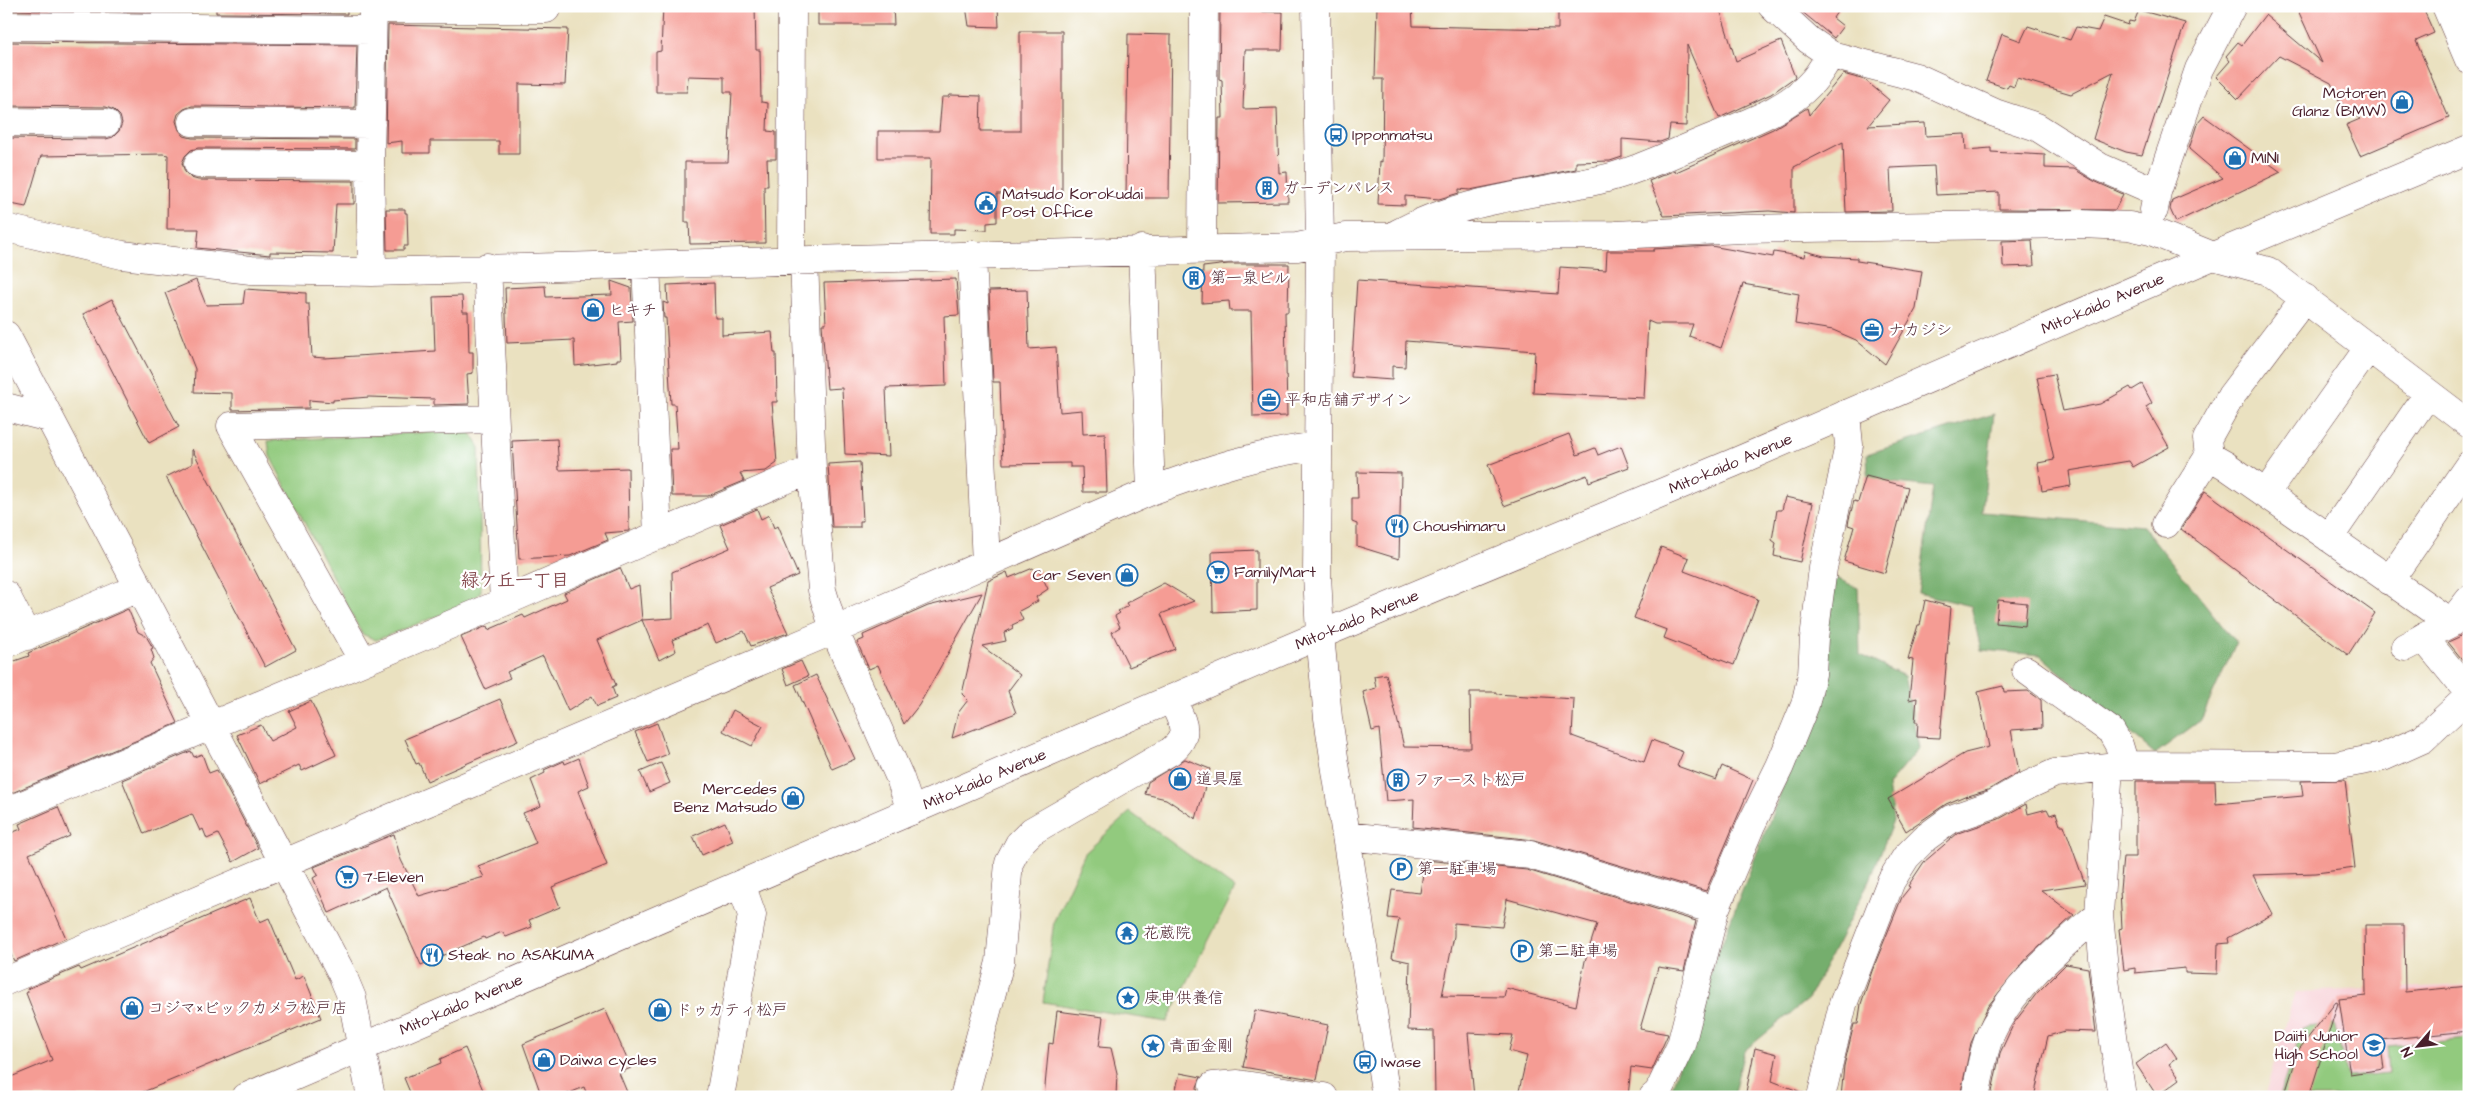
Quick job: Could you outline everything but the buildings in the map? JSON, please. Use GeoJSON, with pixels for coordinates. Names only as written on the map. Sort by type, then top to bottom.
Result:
{"type":"FeatureCollection","features":[{"type":"Feature","properties":{"kind":"main road"},"geometry":{"type":"LineString","coordinates":[[792,6],[798,260],[822,590],[834,630],[900,778],[911,811]]}},
{"type":"Feature","properties":{"kind":"main road"},"geometry":{"type":"LineString","coordinates":[[1202,248],[1204,6]]}},
{"type":"Feature","properties":{"kind":"main road"},"geometry":{"type":"LineString","coordinates":[[1316,6],[1320,242],[1317,574],[1320,635],[1328,718],[1386,1097]]}},
{"type":"Feature","properties":{"kind":"main road"},"geometry":{"type":"LineString","coordinates":[[1772,6],[1809,40],[1831,55],[1916,77],[1995,113],[2036,128],[2100,167],[2157,192]]}},
{"type":"Feature","properties":{"kind":"main road"},"geometry":{"type":"LineString","coordinates":[[2151,231],[2157,192],[2199,69],[2232,6]]}},
{"type":"Feature","properties":{"kind":"main road"},"geometry":{"type":"LineString","coordinates":[[2446,6],[2469,60]]}},
{"type":"Feature","properties":{"kind":"main road"},"geometry":{"type":"LineString","coordinates":[[6,26],[546,8]]}},
{"type":"Feature","properties":{"kind":"main road"},"geometry":{"type":"LineString","coordinates":[[372,15],[370,165],[372,272]]}},
{"type":"Feature","properties":{"kind":"main road"},"geometry":{"type":"LineString","coordinates":[[1390,237],[1422,220],[1462,207],[1601,180],[1642,166],[1760,118],[1797,96],[1812,82],[1831,55]]}},
{"type":"Feature","properties":{"kind":"main road"},"geometry":{"type":"LineString","coordinates":[[6,122],[106,123]]}},
{"type":"Feature","properties":{"kind":"main road"},"geometry":{"type":"LineString","coordinates":[[192,122],[371,124]]}},
{"type":"Feature","properties":{"kind":"main road","name":"Mito-kaido Avenue"},"geometry":{"type":"LineString","coordinates":[[246,1097],[1320,635],[2469,149]]}},
{"type":"Feature","properties":{"kind":"main road"},"geometry":{"type":"LineString","coordinates":[[198,164],[370,165]]}},
{"type":"Feature","properties":{"kind":"main road"},"geometry":{"type":"LineString","coordinates":[[6,228],[122,255],[251,270],[372,272],[487,267],[798,260],[1142,249],[1297,247],[1345,238],[1615,235],[1741,229],[2080,224],[2129,226],[2151,231],[2213,256],[2268,271],[2469,424]]}},
{"type":"Feature","properties":{"kind":"main road"},"geometry":{"type":"LineString","coordinates":[[1142,249],[1151,491]]}},
{"type":"Feature","properties":{"kind":"main road"},"geometry":{"type":"LineString","coordinates":[[972,255],[986,564]]}},
{"type":"Feature","properties":{"kind":"main road"},"geometry":{"type":"LineString","coordinates":[[646,264],[658,536]]}},
{"type":"Feature","properties":{"kind":"main road"},"geometry":{"type":"LineString","coordinates":[[487,267],[504,602]]}},
{"type":"Feature","properties":{"kind":"main road"},"geometry":{"type":"LineString","coordinates":[[2166,524],[2208,456],[2207,439],[2231,396],[2305,298]]}},
{"type":"Feature","properties":{"kind":"main road"},"geometry":{"type":"LineString","coordinates":[[6,335],[210,725],[284,861],[352,998],[363,1046],[371,1097]]}},
{"type":"Feature","properties":{"kind":"main road"},"geometry":{"type":"LineString","coordinates":[[2266,494],[2369,347]]}},
{"type":"Feature","properties":{"kind":"main road"},"geometry":{"type":"LineString","coordinates":[[2328,538],[2428,394]]}},
{"type":"Feature","properties":{"kind":"main road"},"geometry":{"type":"LineString","coordinates":[[6,407],[49,418]]}},
{"type":"Feature","properties":{"kind":"main road"},"geometry":{"type":"LineString","coordinates":[[1653,1097],[1658,1093],[1680,1046],[1715,910],[1751,825],[1780,766],[1805,705],[1812,674],[1814,638],[1823,568],[1849,445],[1846,414]]}},
{"type":"Feature","properties":{"kind":"main road"},"geometry":{"type":"LineString","coordinates":[[363,661],[231,426],[494,419]]}},
{"type":"Feature","properties":{"kind":"main road"},"geometry":{"type":"LineString","coordinates":[[6,981],[284,861],[834,630],[1151,491],[1204,470],[1247,458],[1318,446]]}},
{"type":"Feature","properties":{"kind":"main road"},"geometry":{"type":"LineString","coordinates":[[2208,456],[2266,494],[2451,623]]}},
{"type":"Feature","properties":{"kind":"main road"},"geometry":{"type":"LineString","coordinates":[[2389,581],[2469,466]]}},
{"type":"Feature","properties":{"kind":"main road"},"geometry":{"type":"LineString","coordinates":[[6,812],[504,602],[782,481],[812,470]]}},
{"type":"Feature","properties":{"kind":"main road"},"geometry":{"type":"LineString","coordinates":[[6,595],[17,640],[138,588]]}},
{"type":"Feature","properties":{"kind":"main road"},"geometry":{"type":"LineString","coordinates":[[1821,1097],[1843,1004],[1891,880],[1906,857],[1925,838],[1952,819],[1994,804],[2055,773],[2117,766],[2334,766],[2383,757],[2422,738],[2469,694],[2414,642],[2451,623],[2469,600]]}},
{"type":"Feature","properties":{"kind":"main road"},"geometry":{"type":"LineString","coordinates":[[2026,670],[2111,731],[2120,745],[2099,914],[2122,1097]]}},
{"type":"Feature","properties":{"kind":"main road"},"geometry":{"type":"LineString","coordinates":[[964,1097],[1000,962],[1009,863],[1019,844],[1032,831],[1171,751],[1181,743],[1185,730],[1172,699]]}},
{"type":"Feature","properties":{"kind":"main road"},"geometry":{"type":"LineString","coordinates":[[1346,836],[1530,856],[1715,910]]}},
{"type":"Feature","properties":{"kind":"main road"},"geometry":{"type":"LineString","coordinates":[[720,1097],[752,915],[741,884]]}},
{"type":"Feature","properties":{"kind":"main road"},"geometry":{"type":"LineString","coordinates":[[1975,1097],[1990,1034],[2009,1003],[2050,956],[2099,914]]}},
{"type":"Feature","properties":{"kind":"main road"},"geometry":{"type":"LineString","coordinates":[[1213,1086],[1238,1084],[1324,1097]]}},
{"type":"Feature","properties":{"kind":"shaded area","name":"Daiiti Junior High School"},"geometry":{"type":"Polygon","coordinates":[[[2469,985],[2469,1097],[2264,1097],[2295,992],[2469,985]]]}},
{"type":"Feature","properties":{"kind":"green space"},"geometry":{"type":"Polygon","coordinates":[[[1994,414],[1982,512],[2143,526],[2236,643],[2201,720],[2155,754],[2040,655],[1981,650],[1971,606],[1918,593],[1933,487],[1868,480],[1867,454],[1994,414]]]}},
{"type":"Feature","properties":{"kind":"green space"},"geometry":{"type":"Polygon","coordinates":[[[469,430],[479,446],[481,591],[471,603],[376,640],[362,634],[270,456],[268,441],[469,430]]]}},
{"type":"Feature","properties":{"kind":"green space"},"geometry":{"type":"Polygon","coordinates":[[[1829,575],[1858,588],[1860,655],[1904,676],[1919,748],[1888,785],[1893,821],[1870,880],[1808,999],[1744,1051],[1733,1097],[1669,1097],[1700,999],[1810,717],[1829,575]]]}},
{"type":"Feature","properties":{"kind":"green space"},"geometry":{"type":"Polygon","coordinates":[[[1130,812],[1235,889],[1167,1022],[1043,1002],[1054,921],[1085,853],[1130,812]]]}},
{"type":"Feature","properties":{"kind":"green space"},"geometry":{"type":"Polygon","coordinates":[[[2334,1024],[2348,1077],[2389,1073],[2387,1046],[2469,1039],[2469,1097],[2279,1097],[2302,1029],[2334,1024]]]}},
{"type":"Feature","properties":{"kind":"place","name":"Motoren Glanz (BMW)"},"geometry":{"type":"Point","coordinates":[2402,102]}},
{"type":"Feature","properties":{"kind":"place","name":"Ipponmatsu"},"geometry":{"type":"Point","coordinates":[1336,135]}},
{"type":"Feature","properties":{"kind":"place","name":"MINI"},"geometry":{"type":"Point","coordinates":[2235,158]}},
{"type":"Feature","properties":{"kind":"place","name":"ガーデンパレス"},"geometry":{"type":"Point","coordinates":[1267,188]}},
{"type":"Feature","properties":{"kind":"place","name":"Matsudo Korokudai Post Office"},"geometry":{"type":"Point","coordinates":[986,203]}},
{"type":"Feature","properties":{"kind":"place","name":"第一泉ビル"},"geometry":{"type":"Point","coordinates":[1194,278]}},
{"type":"Feature","properties":{"kind":"place","name":"ヒキチ"},"geometry":{"type":"Point","coordinates":[593,310]}},
{"type":"Feature","properties":{"kind":"place","name":"ナカジシ"},"geometry":{"type":"Point","coordinates":[1872,330]}},
{"type":"Feature","properties":{"kind":"place","name":"平和店舗デザイン"},"geometry":{"type":"Point","coordinates":[1269,400]}},
{"type":"Feature","properties":{"kind":"place","name":"Choushimaru"},"geometry":{"type":"Point","coordinates":[1397,526]}},
{"type":"Feature","properties":{"kind":"place","name":"FamilyMart"},"geometry":{"type":"Point","coordinates":[1218,572]}},
{"type":"Feature","properties":{"kind":"place","name":"Car Seven"},"geometry":{"type":"Point","coordinates":[1127,575]}},
{"type":"Feature","properties":{"kind":"place","name":"道具屋"},"geometry":{"type":"Point","coordinates":[1180,779]}},
{"type":"Feature","properties":{"kind":"place","name":"ファースト松戸"},"geometry":{"type":"Point","coordinates":[1398,780]}},
{"type":"Feature","properties":{"kind":"place","name":"Mercedes Benz Matsudo"},"geometry":{"type":"Point","coordinates":[793,798]}},
{"type":"Feature","properties":{"kind":"place","name":"第一駐車場"},"geometry":{"type":"Point","coordinates":[1401,869]}},
{"type":"Feature","properties":{"kind":"place","name":"7-Eleven"},"geometry":{"type":"Point","coordinates":[347,877]}},
{"type":"Feature","properties":{"kind":"place","name":"花蔵院"},"geometry":{"type":"Point","coordinates":[1127,933]}},
{"type":"Feature","properties":{"kind":"place","name":"第二駐車場"},"geometry":{"type":"Point","coordinates":[1522,951]}},
{"type":"Feature","properties":{"kind":"place","name":"Steak no ASAKUMA"},"geometry":{"type":"Point","coordinates":[432,955]}},
{"type":"Feature","properties":{"kind":"place","name":"庚申供養信"},"geometry":{"type":"Point","coordinates":[1128,998]}},
{"type":"Feature","properties":{"kind":"place","name":"コジマ×ビックカメラ松戸店"},"geometry":{"type":"Point","coordinates":[132,1008]}},
{"type":"Feature","properties":{"kind":"place","name":"ドゥカティ松戸"},"geometry":{"type":"Point","coordinates":[660,1010]}},
{"type":"Feature","properties":{"kind":"place","name":"Daiiti Junior High School"},"geometry":{"type":"Point","coordinates":[2374,1045]}},
{"type":"Feature","properties":{"kind":"place","name":"青面金剛"},"geometry":{"type":"Point","coordinates":[1153,1046]}},
{"type":"Feature","properties":{"kind":"place","name":"Daiwa cycles"},"geometry":{"type":"Point","coordinates":[544,1060]}},
{"type":"Feature","properties":{"kind":"place","name":"Iwase"},"geometry":{"type":"Point","coordinates":[1365,1062]}},
{"type":"Feature","properties":{"kind":"district","name":"緑ケ丘一丁目"},"geometry":{"type":"Point","coordinates":[515,580]}}]}
